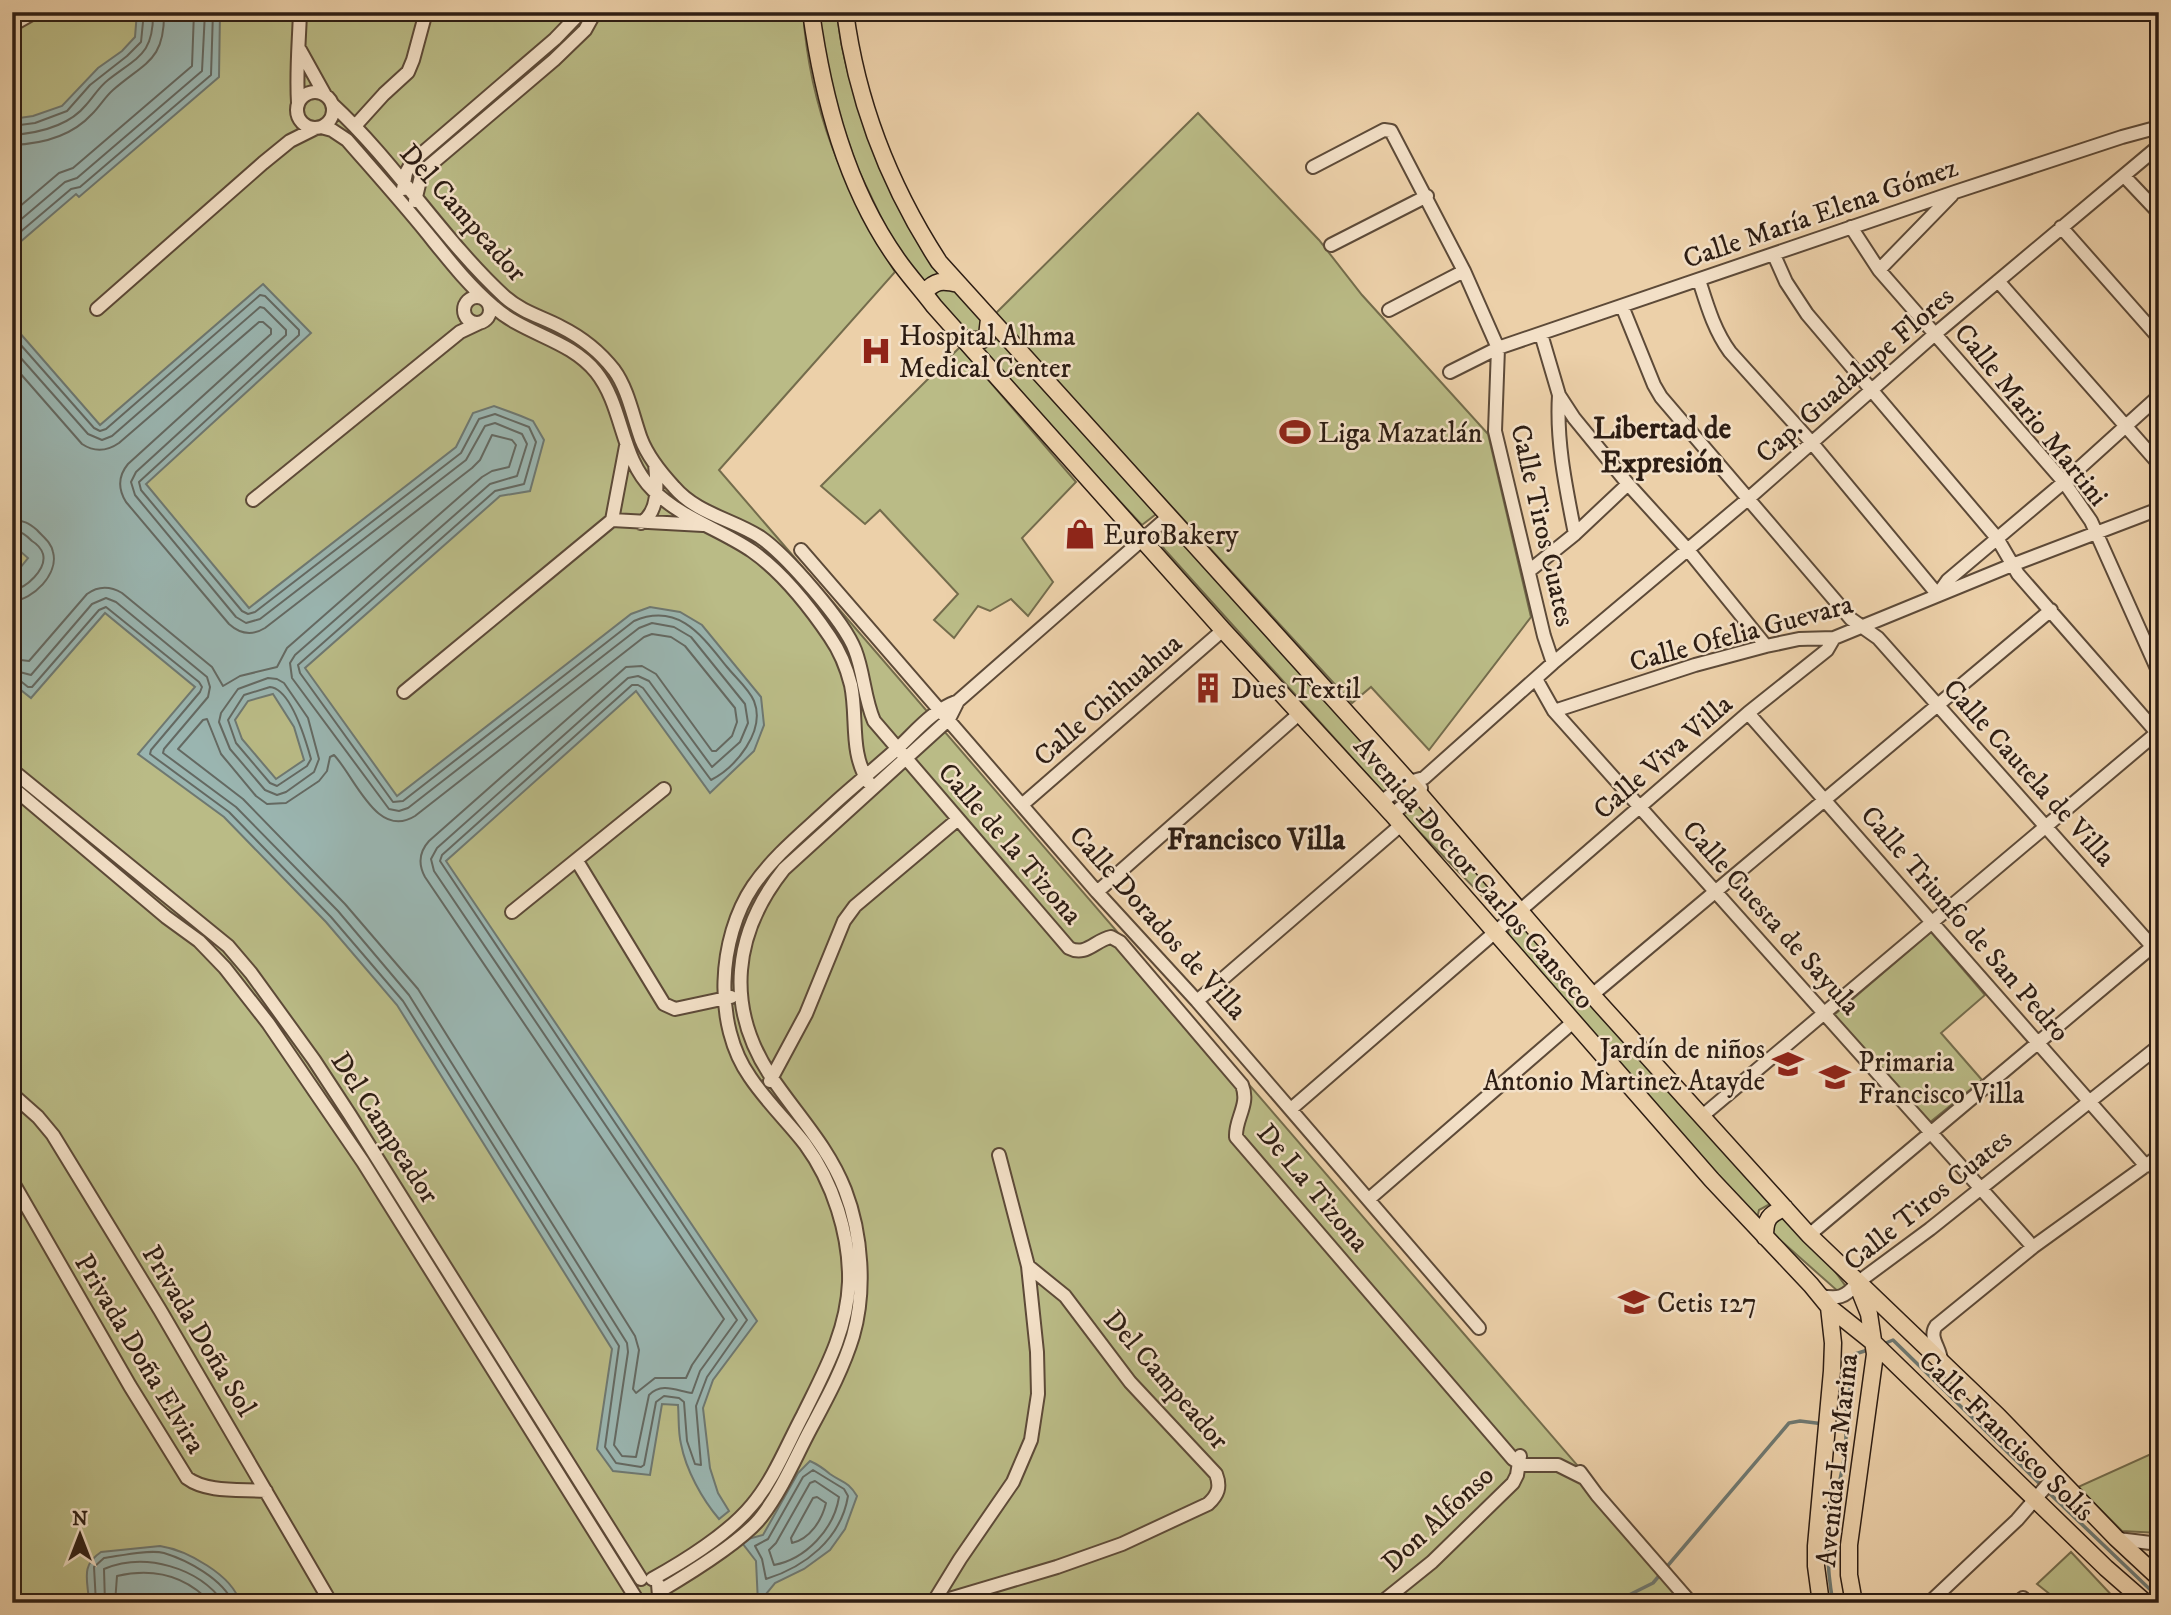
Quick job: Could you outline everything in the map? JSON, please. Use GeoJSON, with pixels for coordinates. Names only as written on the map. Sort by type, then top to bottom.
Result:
{"type":"FeatureCollection","features":[{"type":"Feature","properties":{"kind":"main road","name":"Avenida Doctor Carlos Canseco"},"geometry":{"type":"LineString","coordinates":[[811,12],[824,90],[851,170],[896,258],[965,340],[1223,630],[1496,932],[1572,1023],[1825,1302]]}},
{"type":"Feature","properties":{"kind":"main road","name":"Avenida Doctor Carlos Canseco"},"geometry":{"type":"LineString","coordinates":[[845,12],[858,83],[881,153],[902,200],[939,262],[1168,517],[1417,785],[1592,995],[1809,1235],[1857,1283]]}},
{"type":"Feature","properties":{"kind":"main road"},"geometry":{"type":"LineString","coordinates":[[924,293],[938,281],[959,285]]}},
{"type":"Feature","properties":{"kind":"main road"},"geometry":{"type":"LineString","coordinates":[[965,340],[982,340],[987,336],[989,319]]}},
{"type":"Feature","properties":{"kind":"main road"},"geometry":{"type":"LineString","coordinates":[[1765,1237],[1767,1218],[1785,1208]]}},
{"type":"Feature","properties":{"kind":"main road","name":"Calle Francisco Solís"},"geometry":{"type":"LineString","coordinates":[[1857,1283],[1935,1356],[2159,1578]]}},
{"type":"Feature","properties":{"kind":"main road","name":"Avenida La Marina"},"geometry":{"type":"LineString","coordinates":[[1854,1603],[1849,1575],[1849,1545],[1878,1346],[1857,1283]]}},
{"type":"Feature","properties":{"kind":"main road","name":"Calle Francisco Solís"},"geometry":{"type":"LineString","coordinates":[[1825,1302],[1878,1346],[2106,1569],[2146,1603]]}},
{"type":"Feature","properties":{"kind":"main road","name":"Avenida La Marina"},"geometry":{"type":"LineString","coordinates":[[1821,1603],[1816,1546],[1833,1343],[1825,1302]]}},
{"type":"Feature","properties":{"kind":"street"},"geometry":{"type":"LineString","coordinates":[[12,26],[35,12]]}},
{"type":"Feature","properties":{"kind":"street","name":"Del Campeador"},"geometry":{"type":"LineString","coordinates":[[290,141],[298,109],[300,12]]}},
{"type":"Feature","properties":{"kind":"street"},"geometry":{"type":"LineString","coordinates":[[355,126],[408,72],[426,12]]}},
{"type":"Feature","properties":{"kind":"street"},"geometry":{"type":"LineString","coordinates":[[400,201],[406,173],[412,162],[581,12]]}},
{"type":"Feature","properties":{"kind":"street"},"geometry":{"type":"LineString","coordinates":[[412,215],[422,172],[585,30],[595,12]]}},
{"type":"Feature","properties":{"kind":"street","name":"Del Campeador"},"geometry":{"type":"LineString","coordinates":[[300,50],[328,100],[355,126],[506,298],[532,315],[561,327],[584,341],[608,363],[621,382],[643,443],[655,464],[676,490],[702,510],[757,535],[783,556],[831,613],[853,646],[864,677],[874,721],[906,759],[784,869],[756,909],[746,941],[741,978],[741,996],[749,1037],[772,1078],[814,1132],[837,1171],[853,1218],[858,1311],[854,1334],[834,1385],[762,1517],[657,1597]]}},
{"type":"Feature","properties":{"kind":"street"},"geometry":{"type":"LineString","coordinates":[[515,72],[524,84]]}},
{"type":"Feature","properties":{"kind":"street"},"geometry":{"type":"LineString","coordinates":[[97,309],[290,141],[318,128],[330,121],[328,100],[313,93],[307,94],[298,109],[304,125],[318,128]]}},
{"type":"Feature","properties":{"kind":"street","name":"Calle María Elena Gómez"},"geometry":{"type":"LineString","coordinates":[[1450,372],[1498,348],[1955,192],[2159,127]]}},
{"type":"Feature","properties":{"kind":"street","name":"Del Campeador"},"geometry":{"type":"LineString","coordinates":[[318,128],[332,130],[347,141],[485,300],[517,323],[577,353],[596,372],[612,402],[626,446],[651,485],[703,525],[752,551],[776,571],[821,624],[844,664],[851,685],[857,761],[873,789]]}},
{"type":"Feature","properties":{"kind":"street","name":"Calle Tiros Cuates"},"geometry":{"type":"LineString","coordinates":[[1313,167],[1388,130],[1427,196],[1464,271],[1498,348],[1495,431],[1544,636],[1553,663]]}},
{"type":"Feature","properties":{"kind":"street","name":"Cap. Guadalupe Flores"},"geometry":{"type":"LineString","coordinates":[[1391,814],[1417,785],[1553,663],[1749,498],[1935,334],[2159,146]]}},
{"type":"Feature","properties":{"kind":"street"},"geometry":{"type":"LineString","coordinates":[[386,162],[412,162]]}},
{"type":"Feature","properties":{"kind":"street"},"geometry":{"type":"LineString","coordinates":[[2124,176],[2159,213]]}},
{"type":"Feature","properties":{"kind":"street"},"geometry":{"type":"LineString","coordinates":[[1879,270],[1955,192]]}},
{"type":"Feature","properties":{"kind":"street"},"geometry":{"type":"LineString","coordinates":[[1331,245],[1427,196]]}},
{"type":"Feature","properties":{"kind":"street","name":"Calle Mario Martini"},"geometry":{"type":"LineString","coordinates":[[1851,227],[1879,270],[2064,482],[2091,521],[2154,654],[2159,673]]}},
{"type":"Feature","properties":{"kind":"street"},"geometry":{"type":"LineString","coordinates":[[2061,227],[2159,338]]}},
{"type":"Feature","properties":{"kind":"street"},"geometry":{"type":"LineString","coordinates":[[1701,1116],[2158,733],[2012,565],[1997,538],[1807,314],[1786,282],[1774,255]]}},
{"type":"Feature","properties":{"kind":"street"},"geometry":{"type":"LineString","coordinates":[[1389,310],[1464,271]]}},
{"type":"Feature","properties":{"kind":"street"},"geometry":{"type":"LineString","coordinates":[[253,499],[460,332],[481,323],[490,312],[485,300],[485,276]]}},
{"type":"Feature","properties":{"kind":"street","name":"Del Campeador"},"geometry":{"type":"LineString","coordinates":[[460,332],[464,323],[464,279]]}},
{"type":"Feature","properties":{"kind":"street"},"geometry":{"type":"LineString","coordinates":[[1699,279],[1720,339],[1812,443],[1938,595]]}},
{"type":"Feature","properties":{"kind":"street"},"geometry":{"type":"LineString","coordinates":[[1998,281],[2159,464]]}},
{"type":"Feature","properties":{"kind":"street"},"geometry":{"type":"LineString","coordinates":[[481,323],[470,321],[465,309],[473,298],[506,298]]}},
{"type":"Feature","properties":{"kind":"street","name":"Calle Cautela de Villa"},"geometry":{"type":"LineString","coordinates":[[1622,306],[1654,386],[1661,397],[1851,619],[1878,638],[2157,947]]}},
{"type":"Feature","properties":{"kind":"street","name":"Del Campeador"},"geometry":{"type":"LineString","coordinates":[[481,323],[517,323]]}},
{"type":"Feature","properties":{"kind":"street"},"geometry":{"type":"LineString","coordinates":[[1541,334],[1559,395],[1574,418],[1628,484],[1688,550],[1766,646]]}},
{"type":"Feature","properties":{"kind":"street"},"geometry":{"type":"LineString","coordinates":[[1559,395],[1558,418],[1565,484],[1576,534]]}},
{"type":"Feature","properties":{"kind":"street"},"geometry":{"type":"LineString","coordinates":[[1938,595],[1948,580],[2064,482],[2159,396]]}},
{"type":"Feature","properties":{"kind":"street"},"geometry":{"type":"LineString","coordinates":[[404,692],[612,520],[626,446]]}},
{"type":"Feature","properties":{"kind":"street"},"geometry":{"type":"LineString","coordinates":[[640,523],[652,514],[651,485],[655,464]]}},
{"type":"Feature","properties":{"kind":"street"},"geometry":{"type":"LineString","coordinates":[[1529,571],[1576,534],[1628,484]]}},
{"type":"Feature","properties":{"kind":"street"},"geometry":{"type":"LineString","coordinates":[[619,486],[651,485],[676,490]]}},
{"type":"Feature","properties":{"kind":"street"},"geometry":{"type":"LineString","coordinates":[[1938,595],[2159,509]]}},
{"type":"Feature","properties":{"kind":"street"},"geometry":{"type":"LineString","coordinates":[[897,748],[939,708],[958,701],[1168,517]]}},
{"type":"Feature","properties":{"kind":"street"},"geometry":{"type":"LineString","coordinates":[[612,520],[703,525]]}},
{"type":"Feature","properties":{"kind":"street","name":"Calle Dorados de Villa"},"geometry":{"type":"LineString","coordinates":[[802,550],[1479,1328]]}},
{"type":"Feature","properties":{"kind":"street","name":"Calle Ofelia Guevara"},"geometry":{"type":"LineString","coordinates":[[1555,711],[1695,665],[1766,646],[1799,639],[1834,638],[1938,595]]}},
{"type":"Feature","properties":{"kind":"street"},"geometry":{"type":"LineString","coordinates":[[1592,995],[2051,610]]}},
{"type":"Feature","properties":{"kind":"street","name":"Calle Chihuahua"},"geometry":{"type":"LineString","coordinates":[[1023,804],[1223,630]]}},
{"type":"Feature","properties":{"kind":"street","name":"Calle Viva Villa"},"geometry":{"type":"LineString","coordinates":[[1520,911],[1748,713],[1827,650],[1834,638]]}},
{"type":"Feature","properties":{"kind":"street","name":"Calle Cuesta de Sayula"},"geometry":{"type":"LineString","coordinates":[[1536,679],[1555,711],[2034,1247]]}},
{"type":"Feature","properties":{"kind":"street"},"geometry":{"type":"LineString","coordinates":[[906,759],[949,719],[958,701]]}},
{"type":"Feature","properties":{"kind":"street"},"geometry":{"type":"LineString","coordinates":[[854,717],[870,711]]}},
{"type":"Feature","properties":{"kind":"street"},"geometry":{"type":"LineString","coordinates":[[1097,892],[1300,713]]}},
{"type":"Feature","properties":{"kind":"street","name":"Calle Triunfo de San Pedro"},"geometry":{"type":"LineString","coordinates":[[1748,713],[2146,1166]]}},
{"type":"Feature","properties":{"kind":"street","name":"Del Campeador"},"geometry":{"type":"LineString","coordinates":[[636,1599],[633,1588],[709,1542],[752,1505],[769,1480],[834,1353],[846,1311],[854,1262],[827,1183],[805,1145],[747,1074],[730,1031],[725,998],[732,937],[752,888],[775,859],[897,748]]}},
{"type":"Feature","properties":{"kind":"street","name":"Calle de la Tizona"},"geometry":{"type":"LineString","coordinates":[[906,759],[1069,948],[1076,952],[1084,951],[1104,938],[1111,937],[1120,942]]}},
{"type":"Feature","properties":{"kind":"street","name":"Del Campeador"},"geometry":{"type":"LineString","coordinates":[[12,769],[228,946],[251,973],[314,1060],[376,1155],[546,1426],[646,1579],[656,1582],[657,1597]]}},
{"type":"Feature","properties":{"kind":"street","name":"Del Campeador"},"geometry":{"type":"LineString","coordinates":[[12,787],[199,941],[225,968],[275,1033],[363,1162],[636,1599]]}},
{"type":"Feature","properties":{"kind":"street"},"geometry":{"type":"LineString","coordinates":[[512,912],[664,789]]}},
{"type":"Feature","properties":{"kind":"street"},"geometry":{"type":"LineString","coordinates":[[1196,1001],[1391,814]]}},
{"type":"Feature","properties":{"kind":"street"},"geometry":{"type":"LineString","coordinates":[[761,1092],[772,1078],[806,1014],[844,921],[855,906],[957,820]]}},
{"type":"Feature","properties":{"kind":"street"},"geometry":{"type":"LineString","coordinates":[[577,861],[664,1004],[675,1009],[741,996]]}},
{"type":"Feature","properties":{"kind":"street"},"geometry":{"type":"LineString","coordinates":[[1291,1109],[1520,911]]}},
{"type":"Feature","properties":{"kind":"street","name":"De La Tizona"},"geometry":{"type":"LineString","coordinates":[[1120,942],[1242,1085],[1246,1094],[1245,1104],[1236,1137],[1516,1458]]}},
{"type":"Feature","properties":{"kind":"street"},"geometry":{"type":"LineString","coordinates":[[1809,1235],[2038,1042],[2157,947]]}},
{"type":"Feature","properties":{"kind":"street"},"geometry":{"type":"LineString","coordinates":[[1369,1199],[1572,1023]]}},
{"type":"Feature","properties":{"kind":"street","name":"Calle Tiros Cuates"},"geometry":{"type":"LineString","coordinates":[[1825,1302],[1842,1298],[1857,1283],[2159,1046]]}},
{"type":"Feature","properties":{"kind":"street","name":"Privada Doña Sol"},"geometry":{"type":"LineString","coordinates":[[12,1094],[38,1117],[53,1135],[160,1310],[331,1603]]}},
{"type":"Feature","properties":{"kind":"street"},"geometry":{"type":"LineString","coordinates":[[363,1162],[376,1155]]}},
{"type":"Feature","properties":{"kind":"street","name":"Del Campeador"},"geometry":{"type":"LineString","coordinates":[[934,1603],[960,1559],[1013,1482],[1031,1440],[1038,1394],[1037,1352],[1028,1266],[999,1155]]}},
{"type":"Feature","properties":{"kind":"street"},"geometry":{"type":"LineString","coordinates":[[1935,1356],[1941,1355],[1933,1337],[1936,1326],[2034,1247],[2159,1156]]}},
{"type":"Feature","properties":{"kind":"street","name":"Privada Doña Elvira"},"geometry":{"type":"LineString","coordinates":[[12,1181],[187,1478],[194,1484],[209,1487],[266,1491]]}},
{"type":"Feature","properties":{"kind":"street","name":"Del Campeador"},"geometry":{"type":"LineString","coordinates":[[934,1603],[1058,1567],[1122,1544],[1208,1504],[1219,1490],[1216,1474],[1130,1382],[1065,1296],[1028,1266]]}},
{"type":"Feature","properties":{"kind":"street"},"geometry":{"type":"LineString","coordinates":[[448,1298],[461,1290]]}},
{"type":"Feature","properties":{"kind":"street"},"geometry":{"type":"LineString","coordinates":[[533,1434],[546,1426]]}},
{"type":"Feature","properties":{"kind":"street","name":"Don Alfonso"},"geometry":{"type":"LineString","coordinates":[[1381,1603],[1432,1562],[1489,1508],[1515,1479],[1516,1458],[1558,1465],[1584,1478],[1691,1603]]}},
{"type":"Feature","properties":{"kind":"street"},"geometry":{"type":"LineString","coordinates":[[1929,1603],[2017,1520],[2056,1475]]}},
{"type":"Feature","properties":{"kind":"street"},"geometry":{"type":"LineString","coordinates":[[2116,1538],[2159,1544]]}},
{"type":"Feature","properties":{"kind":"green space"},"geometry":{"type":"Polygon","coordinates":[[[12,12],[803,12],[813,83],[832,148],[860,210],[895,272],[719,470],[1696,1603],[12,1603],[12,12]]]}},
{"type":"Feature","properties":{"kind":"green space"},"geometry":{"type":"Polygon","coordinates":[[[816,12],[837,12],[851,85],[896,201],[1160,511],[1142,525],[925,289],[889,234],[857,167],[835,103],[816,12]]]}},
{"type":"Feature","properties":{"kind":"green space","name":"Liga Mazatlán"},"geometry":{"type":"Polygon","coordinates":[[[1198,113],[1319,240],[1362,295],[1488,434],[1531,617],[1429,750],[1371,687],[1352,703],[995,314],[1198,113]]]}},
{"type":"Feature","properties":{"kind":"green space"},"geometry":{"type":"Polygon","coordinates":[[[960,347],[1076,482],[1022,538],[1053,582],[1028,616],[1011,599],[990,611],[978,606],[954,638],[934,620],[958,594],[880,510],[865,524],[821,486],[960,347]]]}},
{"type":"Feature","properties":{"kind":"green space"},"geometry":{"type":"Polygon","coordinates":[[[1161,527],[1168,528],[1185,543],[1403,782],[1383,792],[1166,551],[1153,534],[1161,527]]]}},
{"type":"Feature","properties":{"kind":"green space"},"geometry":{"type":"Polygon","coordinates":[[[1417,799],[1501,888],[1488,902],[1399,811],[1417,799]]]}},
{"type":"Feature","properties":{"kind":"green space"},"geometry":{"type":"Polygon","coordinates":[[[1511,926],[1524,928],[1589,997],[1772,1203],[1759,1210],[1757,1219],[1688,1144],[1509,938],[1508,931],[1511,926]]]}},
{"type":"Feature","properties":{"kind":"green space"},"geometry":{"type":"Polygon","coordinates":[[[1931,932],[1985,995],[1941,1033],[1982,1080],[1929,1123],[1834,1015],[1931,932]]]}},
{"type":"Feature","properties":{"kind":"green space"},"geometry":{"type":"Polygon","coordinates":[[[1781,1217],[1826,1259],[1847,1288],[1841,1294],[1770,1231],[1772,1218],[1781,1217]]]}},
{"type":"Feature","properties":{"kind":"green space"},"geometry":{"type":"Polygon","coordinates":[[[2151,1454],[2159,1467],[2159,1533],[2122,1531],[2078,1487],[2151,1454]]]}},
{"type":"Feature","properties":{"kind":"green space"},"geometry":{"type":"Polygon","coordinates":[[[2071,1552],[2119,1603],[2061,1603],[2037,1584],[2071,1552]]]}},
{"type":"Feature","properties":{"kind":"water"},"geometry":{"type":"Polygon","coordinates":[[[137,12],[220,12],[219,77],[79,197],[76,194],[12,249],[12,119],[33,116],[62,106],[98,68],[122,51],[135,37],[137,12]]]}},
{"type":"Feature","properties":{"kind":"water"},"geometry":{"type":"Polygon","coordinates":[[[263,284],[311,333],[146,484],[249,608],[456,447],[473,413],[494,406],[533,421],[544,440],[530,491],[500,496],[305,668],[397,796],[631,614],[650,607],[680,612],[702,625],[761,697],[764,725],[754,751],[710,793],[636,691],[446,861],[757,1321],[713,1380],[703,1408],[710,1468],[718,1493],[729,1511],[719,1519],[701,1493],[683,1454],[678,1405],[662,1404],[650,1475],[613,1471],[597,1449],[612,1349],[397,1005],[326,922],[224,817],[138,754],[195,687],[105,613],[31,698],[12,683],[12,578],[28,558],[12,544],[12,324],[100,425],[263,284]],[[273,694],[248,701],[235,720],[242,739],[276,779],[304,760],[294,727],[273,694]]]}},
{"type":"Feature","properties":{"kind":"water"},"geometry":{"type":"Polygon","coordinates":[[[810,1461],[848,1485],[857,1496],[845,1529],[830,1550],[804,1569],[775,1583],[766,1594],[767,1603],[758,1603],[756,1561],[743,1544],[748,1539],[763,1535],[798,1473],[810,1461]]]}},
{"type":"Feature","properties":{"kind":"water"},"geometry":{"type":"Polygon","coordinates":[[[160,1546],[195,1558],[207,1566],[228,1583],[240,1603],[89,1603],[87,1574],[94,1557],[101,1552],[160,1546]]]}},
{"type":"Feature","properties":{"kind":"waterway"},"geometry":{"type":"LineString","coordinates":[[1881,1345],[1893,1340],[2041,1485]]}},
{"type":"Feature","properties":{"kind":"waterway"},"geometry":{"type":"LineString","coordinates":[[1844,1426],[1855,1354],[1871,1349]]}},
{"type":"Feature","properties":{"kind":"waterway"},"geometry":{"type":"LineString","coordinates":[[1553,1603],[1627,1596],[1653,1583],[1789,1423],[1800,1421],[1824,1424]]}},
{"type":"Feature","properties":{"kind":"waterway"},"geometry":{"type":"LineString","coordinates":[[1831,1425],[1844,1426],[1846,1435],[1844,1460],[1828,1541],[1828,1568],[1833,1603]]}},
{"type":"Feature","properties":{"kind":"waterway"},"geometry":{"type":"LineString","coordinates":[[2047,1491],[2159,1598]]}},
{"type":"Feature","properties":{"kind":"place","name":"Hospital Alhma Medical Center"},"geometry":{"type":"Point","coordinates":[876,351]}},
{"type":"Feature","properties":{"kind":"place","name":"Liga Mazatlán"},"geometry":{"type":"Point","coordinates":[1295,432]}},
{"type":"Feature","properties":{"kind":"place","name":"EuroBakery"},"geometry":{"type":"Point","coordinates":[1080,534]}},
{"type":"Feature","properties":{"kind":"place","name":"Dues Textil"},"geometry":{"type":"Point","coordinates":[1208,688]}},
{"type":"Feature","properties":{"kind":"place","name":"Jardín de niños Antonio Martinez Atayde"},"geometry":{"type":"Point","coordinates":[1788,1064]}},
{"type":"Feature","properties":{"kind":"place","name":"Primaria Francisco Villa"},"geometry":{"type":"Point","coordinates":[1835,1077]}},
{"type":"Feature","properties":{"kind":"place","name":"Cetis 127"},"geometry":{"type":"Point","coordinates":[1634,1302]}},
{"type":"Feature","properties":{"kind":"district","name":"Libertad de Expresión"},"geometry":{"type":"Point","coordinates":[1662,445]}},
{"type":"Feature","properties":{"kind":"district","name":"Francisco Villa"},"geometry":{"type":"Point","coordinates":[1256,839]}}]}
